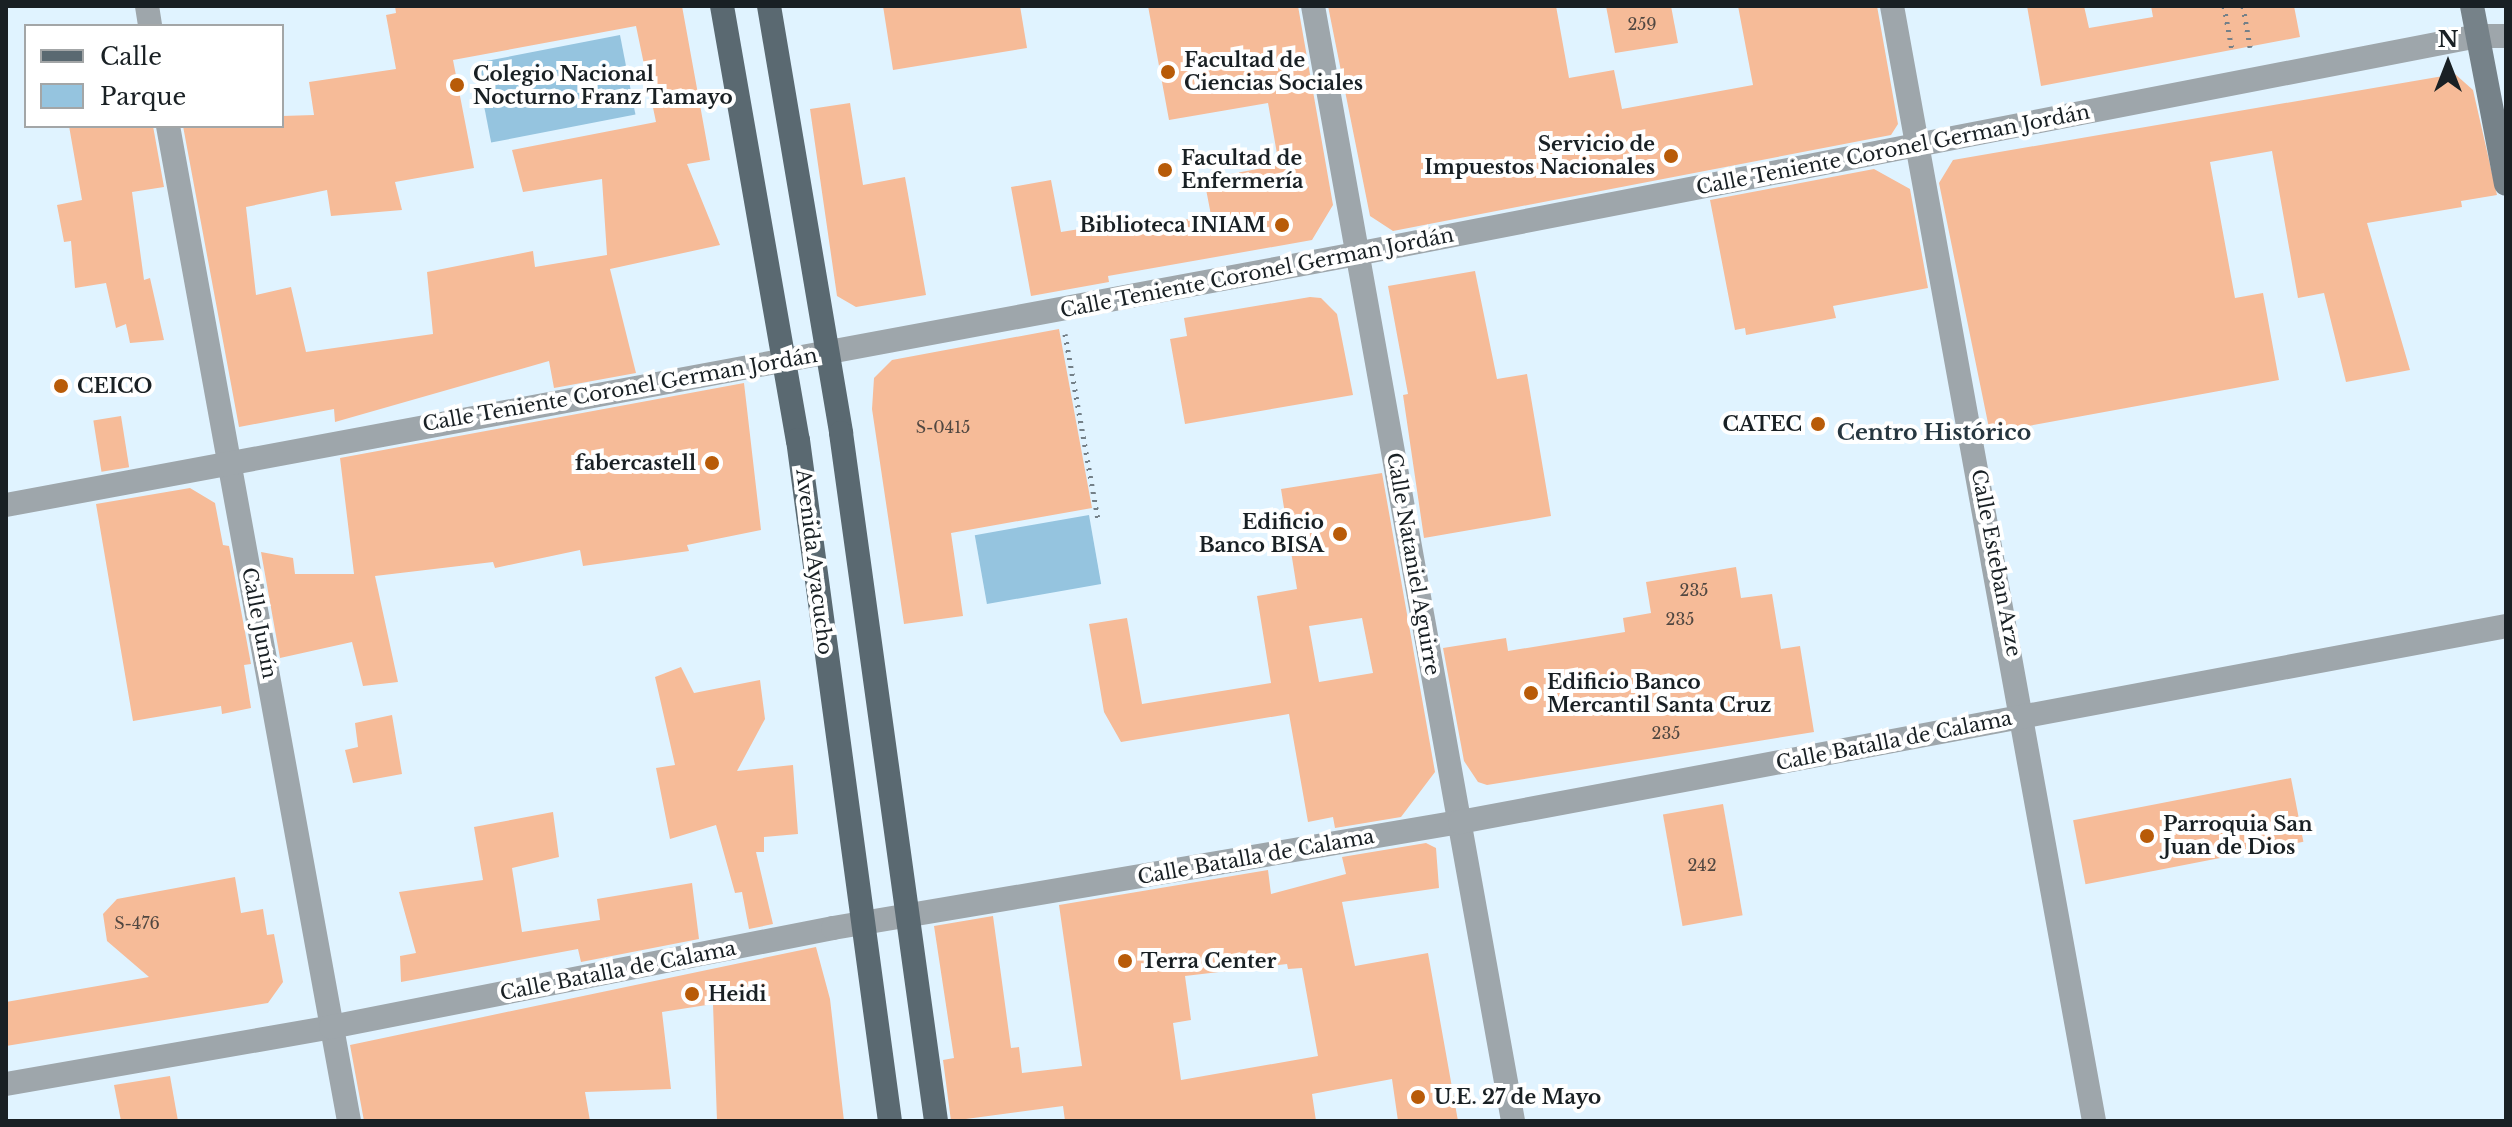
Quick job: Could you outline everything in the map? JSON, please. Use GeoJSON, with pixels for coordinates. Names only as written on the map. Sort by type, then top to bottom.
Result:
{"type":"FeatureCollection","features":[{"type":"Feature","properties":{"kind":"main road","name":"Avenida Ayacucho"},"geometry":{"type":"LineString","coordinates":[[722,6],[784,360],[890,1121]]}},
{"type":"Feature","properties":{"kind":"main road"},"geometry":{"type":"LineString","coordinates":[[769,6],[827,353],[936,1121]]}},
{"type":"Feature","properties":{"kind":"main road"},"geometry":{"type":"LineString","coordinates":[[2472,6],[2506,184]]}},
{"type":"Feature","properties":{"kind":"street","name":"Calle Nataniel Aguirre"},"geometry":{"type":"LineString","coordinates":[[1313,6],[1513,1121]]}},
{"type":"Feature","properties":{"kind":"street","name":"Calle Esteban Arze"},"geometry":{"type":"LineString","coordinates":[[1892,6],[2024,716],[2094,1121]]}},
{"type":"Feature","properties":{"kind":"street","name":"Calle Teniente Coronel German Jordán"},"geometry":{"type":"LineString","coordinates":[[6,505],[1917,148],[1945,137],[2478,36],[2506,36]]}},
{"type":"Feature","properties":{"kind":"street","name":"Calle Junín"},"geometry":{"type":"LineString","coordinates":[[168,128],[349,1121]]}},
{"type":"Feature","properties":{"kind":"street","name":"Calle Batalla de Calama"},"geometry":{"type":"LineString","coordinates":[[6,1084],[331,1027],[861,924],[1460,822],[2506,626]]}},
{"type":"Feature","properties":{"kind":"path"},"geometry":{"type":"LineString","coordinates":[[2224,6],[2232,50]]}},
{"type":"Feature","properties":{"kind":"path"},"geometry":{"type":"LineString","coordinates":[[2243,6],[2250,47]]}},
{"type":"Feature","properties":{"kind":"path"},"geometry":{"type":"LineString","coordinates":[[1061,309],[1098,519]]}},
{"type":"Feature","properties":{"kind":"green space"},"geometry":{"type":"Polygon","coordinates":[[[620,35],[635,115],[491,143],[476,63],[620,35]]]}},
{"type":"Feature","properties":{"kind":"green space"},"geometry":{"type":"Polygon","coordinates":[[[1089,515],[1101,584],[987,604],[975,535],[1089,515]]]}},
{"type":"Feature","properties":{"kind":"building"},"geometry":{"type":"Polygon","coordinates":[[[395,6],[682,6],[710,160],[687,164],[720,245],[610,269],[636,373],[554,388],[549,361],[335,422],[334,409],[239,427],[183,128],[284,128],[284,116],[314,115],[309,82],[396,69],[386,15],[396,13],[395,6]],[[636,26],[453,60],[474,168],[395,182],[402,210],[331,216],[327,190],[246,207],[256,295],[291,287],[306,352],[433,334],[427,272],[533,251],[535,267],[607,255],[602,179],[523,192],[512,150],[656,122],[636,26]]]}},
{"type":"Feature","properties":{"kind":"building"},"geometry":{"type":"Polygon","coordinates":[[[883,6],[1020,6],[1027,48],[893,70],[883,6]]]}},
{"type":"Feature","properties":{"kind":"building"},"geometry":{"type":"Polygon","coordinates":[[[1148,6],[1298,6],[1333,205],[1312,240],[1108,276],[1109,282],[1031,296],[1011,187],[1051,180],[1061,232],[1092,227],[1094,236],[1211,215],[1204,179],[1279,165],[1268,103],[1169,120],[1148,6]]]}},
{"type":"Feature","properties":{"kind":"building"},"geometry":{"type":"Polygon","coordinates":[[[1328,6],[1556,6],[1569,78],[1614,70],[1622,109],[1753,85],[1738,6],[1877,6],[1898,124],[1891,135],[1393,231],[1370,216],[1328,6]]]}},
{"type":"Feature","properties":{"kind":"building"},"geometry":{"type":"Polygon","coordinates":[[[1606,6],[1671,6],[1678,43],[1615,53],[1606,6]]]}},
{"type":"Feature","properties":{"kind":"building"},"geometry":{"type":"Polygon","coordinates":[[[2027,6],[2084,6],[2089,28],[2153,17],[2151,6],[2294,6],[2300,37],[2041,86],[2027,6]]]}},
{"type":"Feature","properties":{"kind":"building"},"geometry":{"type":"Polygon","coordinates":[[[2455,74],[2473,90],[2497,195],[2461,201],[2462,207],[2367,223],[2410,370],[2346,382],[2324,293],[2298,298],[2272,151],[2210,162],[2235,298],[2263,293],[2279,380],[1990,433],[1939,183],[1953,160],[2455,74]]]}},
{"type":"Feature","properties":{"kind":"building"},"geometry":{"type":"Polygon","coordinates":[[[850,103],[863,185],[905,177],[926,295],[856,307],[837,296],[810,109],[850,103]]]}},
{"type":"Feature","properties":{"kind":"building"},"geometry":{"type":"Polygon","coordinates":[[[69,128],[153,128],[164,187],[132,192],[144,280],[150,278],[164,340],[130,343],[126,324],[116,328],[106,283],[75,288],[71,241],[64,242],[57,205],[82,200],[69,128]]]}},
{"type":"Feature","properties":{"kind":"building"},"geometry":{"type":"Polygon","coordinates":[[[1874,169],[1910,189],[1928,288],[1833,306],[1836,318],[1746,335],[1745,328],[1735,330],[1710,200],[1874,169]]]}},
{"type":"Feature","properties":{"kind":"building"},"geometry":{"type":"Polygon","coordinates":[[[1475,271],[1497,379],[1527,374],[1551,516],[1424,538],[1403,395],[1408,394],[1388,286],[1475,271]]]}},
{"type":"Feature","properties":{"kind":"building"},"geometry":{"type":"Polygon","coordinates":[[[1310,297],[1321,298],[1337,314],[1353,395],[1185,424],[1170,339],[1187,336],[1184,318],[1310,297]]]}},
{"type":"Feature","properties":{"kind":"building"},"geometry":{"type":"Polygon","coordinates":[[[1059,329],[1092,508],[951,533],[963,616],[904,624],[872,409],[874,378],[892,360],[1059,329]]]}},
{"type":"Feature","properties":{"kind":"building"},"geometry":{"type":"Polygon","coordinates":[[[744,383],[761,530],[687,545],[689,551],[583,566],[580,550],[495,568],[493,562],[375,576],[398,682],[363,686],[352,642],[280,658],[261,552],[293,558],[295,574],[354,574],[340,458],[744,383]]]}},
{"type":"Feature","properties":{"kind":"building"},"geometry":{"type":"Polygon","coordinates":[[[121,416],[129,467],[101,472],[93,420],[121,416]]]}},
{"type":"Feature","properties":{"kind":"building"},"geometry":{"type":"Polygon","coordinates":[[[1382,473],[1435,772],[1401,817],[1335,828],[1333,817],[1308,822],[1289,714],[1121,742],[1104,712],[1089,624],[1127,618],[1142,704],[1271,683],[1257,596],[1297,589],[1281,489],[1382,473]],[[1362,618],[1309,626],[1319,682],[1373,673],[1362,618]]]}},
{"type":"Feature","properties":{"kind":"building"},"geometry":{"type":"Polygon","coordinates":[[[190,488],[215,503],[223,545],[229,546],[251,664],[244,665],[251,708],[222,714],[221,706],[133,721],[96,504],[190,488]]]}},
{"type":"Feature","properties":{"kind":"building"},"geometry":{"type":"Polygon","coordinates":[[[1736,567],[1741,598],[1772,594],[1781,649],[1800,646],[1814,732],[1487,785],[1478,782],[1464,761],[1443,648],[1506,638],[1508,651],[1625,632],[1623,618],[1651,613],[1646,582],[1736,567]]]}},
{"type":"Feature","properties":{"kind":"building"},"geometry":{"type":"Polygon","coordinates":[[[681,667],[694,693],[760,680],[765,719],[737,771],[793,765],[798,834],[764,837],[764,852],[756,852],[773,924],[749,929],[742,892],[735,893],[716,825],[670,839],[656,768],[675,765],[655,677],[681,667]]]}},
{"type":"Feature","properties":{"kind":"building"},"geometry":{"type":"Polygon","coordinates":[[[392,715],[402,774],[353,783],[345,750],[358,747],[355,723],[392,715]]]}},
{"type":"Feature","properties":{"kind":"building","name":"Parroquia San Juan de Dios"},"geometry":{"type":"Polygon","coordinates":[[[2291,778],[2303,842],[2085,884],[2073,820],[2291,778]]]}},
{"type":"Feature","properties":{"kind":"building"},"geometry":{"type":"Polygon","coordinates":[[[1723,804],[1743,915],[1683,926],[1663,815],[1723,804]]]}},
{"type":"Feature","properties":{"kind":"building"},"geometry":{"type":"Polygon","coordinates":[[[553,812],[559,857],[512,868],[522,932],[600,920],[597,899],[692,883],[699,939],[581,962],[578,949],[401,982],[400,956],[416,953],[399,892],[483,880],[474,827],[553,812]]]}},
{"type":"Feature","properties":{"kind":"building"},"geometry":{"type":"Polygon","coordinates":[[[1426,843],[1436,848],[1439,888],[1342,902],[1355,966],[1428,953],[1458,1121],[1398,1121],[1392,1079],[1312,1094],[1316,1121],[1065,1121],[1063,1106],[951,1121],[943,1060],[954,1058],[934,926],[993,916],[1011,1048],[1019,1047],[1022,1073],[1082,1066],[1059,905],[1268,870],[1271,894],[1346,874],[1342,857],[1426,843]],[[1287,964],[1185,976],[1191,1020],[1173,1023],[1181,1080],[1318,1056],[1302,968],[1288,969],[1287,964]]]}},
{"type":"Feature","properties":{"kind":"building"},"geometry":{"type":"Polygon","coordinates":[[[235,877],[241,913],[263,909],[267,935],[274,934],[283,982],[268,1003],[6,1046],[6,1002],[149,977],[107,941],[103,914],[117,899],[235,877]]]}},
{"type":"Feature","properties":{"kind":"building"},"geometry":{"type":"Polygon","coordinates":[[[816,947],[830,999],[844,1121],[717,1121],[713,1004],[662,1012],[671,1089],[585,1092],[590,1121],[364,1121],[350,1045],[816,947]]]}},
{"type":"Feature","properties":{"kind":"building"},"geometry":{"type":"Polygon","coordinates":[[[170,1076],[178,1121],[121,1121],[114,1085],[170,1076]]]}},
{"type":"Feature","properties":{"kind":"place","name":"Facultad de Ciencias Sociales"},"geometry":{"type":"Point","coordinates":[1168,72]}},
{"type":"Feature","properties":{"kind":"place","name":"Colegio Nacional Nocturno Franz Tamayo"},"geometry":{"type":"Point","coordinates":[457,85]}},
{"type":"Feature","properties":{"kind":"place","name":"Servicio de Impuestos Nacionales"},"geometry":{"type":"Point","coordinates":[1671,156]}},
{"type":"Feature","properties":{"kind":"place","name":"Facultad de Enfermería"},"geometry":{"type":"Point","coordinates":[1165,170]}},
{"type":"Feature","properties":{"kind":"place","name":"Biblioteca INIAM"},"geometry":{"type":"Point","coordinates":[1282,225]}},
{"type":"Feature","properties":{"kind":"place","name":"CEICO"},"geometry":{"type":"Point","coordinates":[61,386]}},
{"type":"Feature","properties":{"kind":"place","name":"CATEC"},"geometry":{"type":"Point","coordinates":[1818,424]}},
{"type":"Feature","properties":{"kind":"place","name":"fabercastell"},"geometry":{"type":"Point","coordinates":[712,463]}},
{"type":"Feature","properties":{"kind":"place","name":"Edificio Banco BISA"},"geometry":{"type":"Point","coordinates":[1340,534]}},
{"type":"Feature","properties":{"kind":"place","name":"Edificio Banco Mercantil Santa Cruz"},"geometry":{"type":"Point","coordinates":[1531,693]}},
{"type":"Feature","properties":{"kind":"place","name":"Parroquia San Juan de Dios"},"geometry":{"type":"Point","coordinates":[2147,836]}},
{"type":"Feature","properties":{"kind":"place","name":"Terra Center"},"geometry":{"type":"Point","coordinates":[1125,961]}},
{"type":"Feature","properties":{"kind":"place","name":"Heidi"},"geometry":{"type":"Point","coordinates":[692,994]}},
{"type":"Feature","properties":{"kind":"place","name":"U.E. 27 de Mayo"},"geometry":{"type":"Point","coordinates":[1418,1097]}},
{"type":"Feature","properties":{"kind":"district","name":"Centro Histórico"},"geometry":{"type":"Point","coordinates":[1934,433]}}]}
